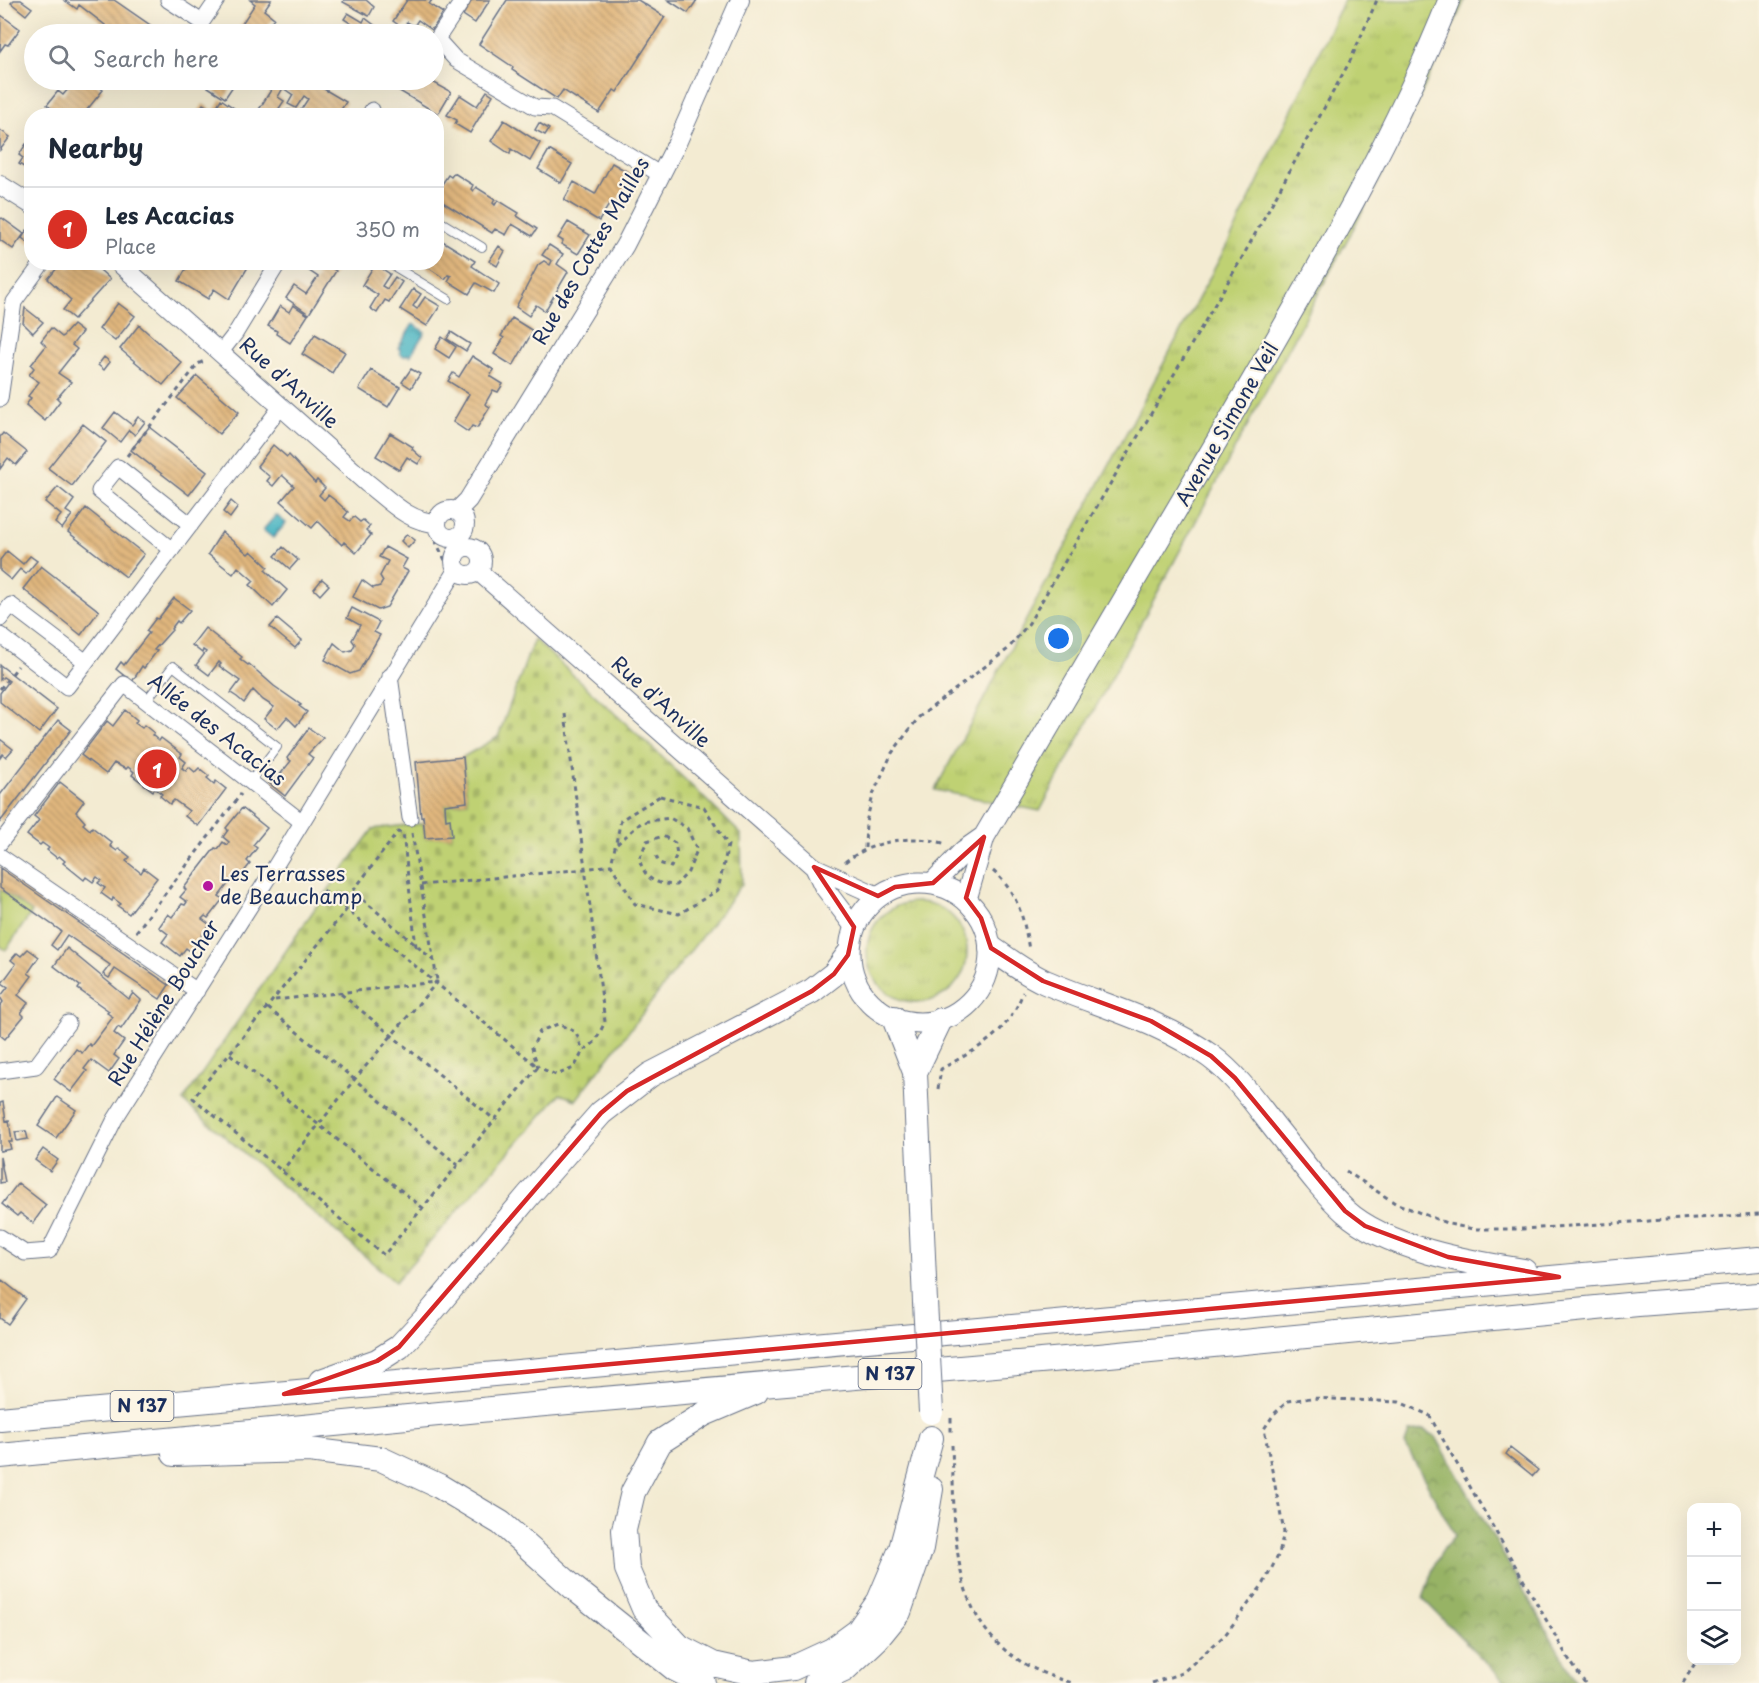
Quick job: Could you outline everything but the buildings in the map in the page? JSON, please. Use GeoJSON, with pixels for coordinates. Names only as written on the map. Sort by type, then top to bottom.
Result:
{"type":"FeatureCollection","features":[{"type":"Feature","properties":{"kind":"highway"},"geometry":{"type":"LineString","coordinates":[[991,948],[1014,965],[1043,981],[1151,1022],[1211,1056],[1235,1078],[1331,1196],[1345,1211],[1365,1226],[1397,1240],[1448,1257],[1559,1277]]}},
{"type":"Feature","properties":{"kind":"highway"},"geometry":{"type":"LineString","coordinates":[[284,1394],[377,1360],[399,1347],[601,1113],[650,1074],[812,991],[834,974],[848,955]]}},
{"type":"Feature","properties":{"kind":"highway"},"geometry":{"type":"LineString","coordinates":[[775,1383],[704,1414],[660,1442],[633,1492],[624,1530],[627,1569],[644,1609],[680,1647],[713,1664],[753,1673],[793,1668],[832,1650],[858,1631],[879,1601],[901,1549],[940,1411],[925,1302],[915,1072],[894,1018]]}},
{"type":"Feature","properties":{"kind":"highway"},"geometry":{"type":"LineString","coordinates":[[915,1072],[940,1020]]}},
{"type":"Feature","properties":{"kind":"highway","name":"N 137"},"geometry":{"type":"LineString","coordinates":[[0,1419],[1759,1259]]}},
{"type":"Feature","properties":{"kind":"highway","name":"N 137"},"geometry":{"type":"LineString","coordinates":[[11,1455],[775,1383],[1111,1355],[1638,1304],[1759,1295]]}},
{"type":"Feature","properties":{"kind":"highway"},"geometry":{"type":"LineString","coordinates":[[816,1683],[844,1670],[877,1639],[899,1612],[921,1548],[932,1483],[931,1437]]}},
{"type":"Feature","properties":{"kind":"highway"},"geometry":{"type":"LineString","coordinates":[[11,1455],[89,1456],[309,1450],[381,1459],[439,1486],[501,1523],[575,1589],[675,1669],[703,1683]]}},
{"type":"Feature","properties":{"kind":"main road","name":"Avenue Simone Veil"},"geometry":{"type":"LineString","coordinates":[[966,899],[984,837],[1317,271],[1394,127],[1449,0]]}},
{"type":"Feature","properties":{"kind":"main road","name":"Avenue Simone Veil"},"geometry":{"type":"LineString","coordinates":[[933,884],[964,851],[984,837]]}},
{"type":"Feature","properties":{"kind":"main road"},"geometry":{"type":"LineString","coordinates":[[916,882],[933,884],[952,890],[966,899],[981,918],[991,948],[987,973],[975,996],[962,1009],[940,1020],[917,1023],[894,1018],[877,1009],[863,996],[854,978],[848,955],[854,927],[864,910],[878,896],[895,887],[916,882]]}},
{"type":"Feature","properties":{"kind":"street"},"geometry":{"type":"LineString","coordinates":[[168,0],[202,22],[217,0]]}},
{"type":"Feature","properties":{"kind":"street"},"geometry":{"type":"LineString","coordinates":[[444,28],[463,0]]}},
{"type":"Feature","properties":{"kind":"street","name":"Rue des Cottes Mailles"},"geometry":{"type":"LineString","coordinates":[[458,511],[474,491],[625,245],[661,176],[740,0]]}},
{"type":"Feature","properties":{"kind":"street"},"geometry":{"type":"LineString","coordinates":[[444,47],[456,60],[535,107],[552,108],[661,176]]}},
{"type":"Feature","properties":{"kind":"street"},"geometry":{"type":"LineString","coordinates":[[0,185],[24,200]]}},
{"type":"Feature","properties":{"kind":"street"},"geometry":{"type":"LineString","coordinates":[[0,399],[14,302],[37,270]]}},
{"type":"Feature","properties":{"kind":"street","name":"Rue d'Anville"},"geometry":{"type":"LineString","coordinates":[[127,270],[367,483],[408,515],[435,527]]}},
{"type":"Feature","properties":{"kind":"street"},"geometry":{"type":"LineString","coordinates":[[221,352],[235,334],[274,270]]}},
{"type":"Feature","properties":{"kind":"street"},"geometry":{"type":"LineString","coordinates":[[0,635],[67,687],[280,408]]}},
{"type":"Feature","properties":{"kind":"street"},"geometry":{"type":"LineString","coordinates":[[172,550],[99,491],[118,467],[191,525]]}},
{"type":"Feature","properties":{"kind":"street"},"geometry":{"type":"LineString","coordinates":[[458,511],[464,517],[464,530],[482,559],[478,571],[467,575],[456,566],[435,527],[444,512],[458,511]]}},
{"type":"Feature","properties":{"kind":"street"},"geometry":{"type":"LineString","coordinates":[[435,527],[458,537],[464,530]]}},
{"type":"Feature","properties":{"kind":"street"},"geometry":{"type":"LineString","coordinates":[[456,566],[466,548],[475,549]]}},
{"type":"Feature","properties":{"kind":"street","name":"Rue Hélène Boucher"},"geometry":{"type":"LineString","coordinates":[[0,1237],[25,1253],[49,1251],[115,1119],[302,822],[456,566]]}},
{"type":"Feature","properties":{"kind":"street","name":"Rue d'Anville"},"geometry":{"type":"LineString","coordinates":[[478,571],[814,867],[878,896]]}},
{"type":"Feature","properties":{"kind":"street"},"geometry":{"type":"LineString","coordinates":[[0,619],[11,605],[86,662]]}},
{"type":"Feature","properties":{"kind":"street"},"geometry":{"type":"LineString","coordinates":[[390,676],[410,818]]}},
{"type":"Feature","properties":{"kind":"street","name":"Allée des Acacias"},"geometry":{"type":"LineString","coordinates":[[0,843],[124,684],[302,822]]}},
{"type":"Feature","properties":{"kind":"street"},"geometry":{"type":"LineString","coordinates":[[0,856],[196,991]]}},
{"type":"Feature","properties":{"kind":"street","name":"Rue d'Anville"},"geometry":{"type":"LineString","coordinates":[[814,867],[823,886],[854,927]]}},
{"type":"Feature","properties":{"kind":"street"},"geometry":{"type":"LineString","coordinates":[[0,1071],[36,1066],[68,1023]]}},
{"type":"Feature","properties":{"kind":"lane"},"geometry":{"type":"LineString","coordinates":[[444,224],[482,247]]}},
{"type":"Feature","properties":{"kind":"lane"},"geometry":{"type":"LineString","coordinates":[[400,270],[448,299]]}},
{"type":"Feature","properties":{"kind":"lane"},"geometry":{"type":"LineString","coordinates":[[146,701],[172,666],[239,717],[277,747],[250,782]]}},
{"type":"Feature","properties":{"kind":"path"},"geometry":{"type":"LineString","coordinates":[[866,848],[866,822],[874,792],[892,753],[920,717],[1008,649],[1029,623],[1243,256],[1350,61],[1377,0]]}},
{"type":"Feature","properties":{"kind":"path"},"geometry":{"type":"LineString","coordinates":[[118,467],[198,364],[221,352]]}},
{"type":"Feature","properties":{"kind":"path"},"geometry":{"type":"LineString","coordinates":[[435,527],[421,532],[438,542],[447,563],[456,566]]}},
{"type":"Feature","properties":{"kind":"path"},"geometry":{"type":"LineString","coordinates":[[0,689],[7,680]]}},
{"type":"Feature","properties":{"kind":"path"},"geometry":{"type":"LineString","coordinates":[[323,890],[538,1067],[556,1075],[574,1068],[583,1051],[595,1042],[605,1022],[565,714]]}},
{"type":"Feature","properties":{"kind":"path"},"geometry":{"type":"LineString","coordinates":[[127,943],[250,782]]}},
{"type":"Feature","properties":{"kind":"path"},"geometry":{"type":"LineString","coordinates":[[660,796],[704,807],[728,845],[718,890],[679,914],[634,904],[611,865],[621,820],[660,796]]}},
{"type":"Feature","properties":{"kind":"path"},"geometry":{"type":"LineString","coordinates":[[282,1171],[354,1080],[437,982],[410,818]]}},
{"type":"Feature","properties":{"kind":"path"},"geometry":{"type":"LineString","coordinates":[[615,845],[642,822],[670,818],[687,828],[697,850],[688,872],[676,885],[658,884],[644,873],[639,859],[646,841],[663,836],[675,843],[677,854],[671,867],[658,863],[656,856]]}},
{"type":"Feature","properties":{"kind":"path"},"geometry":{"type":"LineString","coordinates":[[342,905],[398,832],[403,834],[416,946]]}},
{"type":"Feature","properties":{"kind":"path"},"geometry":{"type":"LineString","coordinates":[[421,885],[611,865]]}},
{"type":"Feature","properties":{"kind":"path"},"geometry":{"type":"LineString","coordinates":[[353,891],[434,960]]}},
{"type":"Feature","properties":{"kind":"path"},"geometry":{"type":"LineString","coordinates":[[347,909],[193,1098],[384,1255],[538,1067]]}},
{"type":"Feature","properties":{"kind":"path"},"geometry":{"type":"LineString","coordinates":[[275,1000],[437,982]]}},
{"type":"Feature","properties":{"kind":"path"},"geometry":{"type":"LineString","coordinates":[[340,993],[495,1120]]}},
{"type":"Feature","properties":{"kind":"path"},"geometry":{"type":"LineString","coordinates":[[268,1008],[458,1165]]}},
{"type":"Feature","properties":{"kind":"path"},"geometry":{"type":"LineString","coordinates":[[538,1067],[532,1048],[540,1031],[549,1027],[558,1024],[576,1032],[583,1051]]}},
{"type":"Feature","properties":{"kind":"path"},"geometry":{"type":"LineString","coordinates":[[230,1054],[423,1208]]}},
{"type":"Feature","properties":{"kind":"path"},"geometry":{"type":"LineString","coordinates":[[1346,1171],[1395,1203],[1449,1224],[1473,1229],[1523,1229],[1759,1214]]}},
{"type":"Feature","properties":{"kind":"path"},"geometry":{"type":"LineString","coordinates":[[1152,1683],[1182,1673],[1225,1635],[1264,1583],[1279,1554],[1284,1532],[1264,1429],[1274,1414],[1288,1401],[1311,1398],[1399,1402],[1429,1415],[1568,1658],[1585,1683]]}},
{"type":"Feature","properties":{"kind":"path"},"geometry":{"type":"LineString","coordinates":[[940,1411],[957,1561],[969,1602],[985,1630],[1002,1649],[1026,1665],[1073,1683]]}},
{"type":"Feature","properties":{"kind":"path"},"geometry":{"type":"LineString","coordinates":[[1683,1683],[1694,1665]]}},
{"type":"Feature","properties":{"kind":"highlighted area"},"geometry":{"type":"Polygon","coordinates":[[[984,837],[966,898],[981,918],[991,948],[1043,981],[1151,1021],[1211,1056],[1235,1078],[1345,1211],[1365,1226],[1448,1257],[1559,1277],[532,1372],[284,1394],[377,1361],[399,1347],[601,1113],[627,1091],[812,991],[834,974],[848,955],[854,927],[814,867],[878,896],[895,887],[933,883],[984,837]]]}},
{"type":"Feature","properties":{"kind":"green space"},"geometry":{"type":"Polygon","coordinates":[[[1344,0],[1465,0],[1389,162],[1040,811],[935,790],[1235,230],[1344,0]]]}},
{"type":"Feature","properties":{"kind":"green space"},"geometry":{"type":"Polygon","coordinates":[[[534,639],[661,756],[741,834],[742,884],[576,1100],[560,1094],[395,1282],[183,1101],[318,904],[373,829],[423,823],[426,838],[452,835],[450,820],[446,820],[445,805],[467,802],[463,757],[498,737],[534,639]]]}},
{"type":"Feature","properties":{"kind":"green space"},"geometry":{"type":"Polygon","coordinates":[[[0,889],[32,912],[6,950],[0,946],[0,889]]]}},
{"type":"Feature","properties":{"kind":"green space"},"geometry":{"type":"Polygon","coordinates":[[[917,902],[936,906],[952,917],[963,933],[967,952],[963,971],[952,987],[936,998],[917,1002],[898,998],[882,987],[871,971],[867,952],[871,933],[882,917],[898,906],[917,902]]]}},
{"type":"Feature","properties":{"kind":"green space"},"geometry":{"type":"Polygon","coordinates":[[[1425,1430],[1436,1437],[1577,1683],[1506,1683],[1423,1599],[1439,1557],[1455,1535],[1405,1444],[1409,1432],[1425,1430]]]}},
{"type":"Feature","properties":{"kind":"water"},"geometry":{"type":"Polygon","coordinates":[[[413,324],[425,332],[410,356],[408,354],[404,356],[398,348],[413,324]]]}},
{"type":"Feature","properties":{"kind":"water"},"geometry":{"type":"Polygon","coordinates":[[[276,515],[286,523],[273,538],[263,530],[276,515]]]}},
{"type":"Feature","properties":{"kind":"place","name":"Les Acacias"},"geometry":{"type":"Point","coordinates":[157,769]}},
{"type":"Feature","properties":{"kind":"place","name":"Les Terrasses de Beauchamp"},"geometry":{"type":"Point","coordinates":[208,886]}}]}
